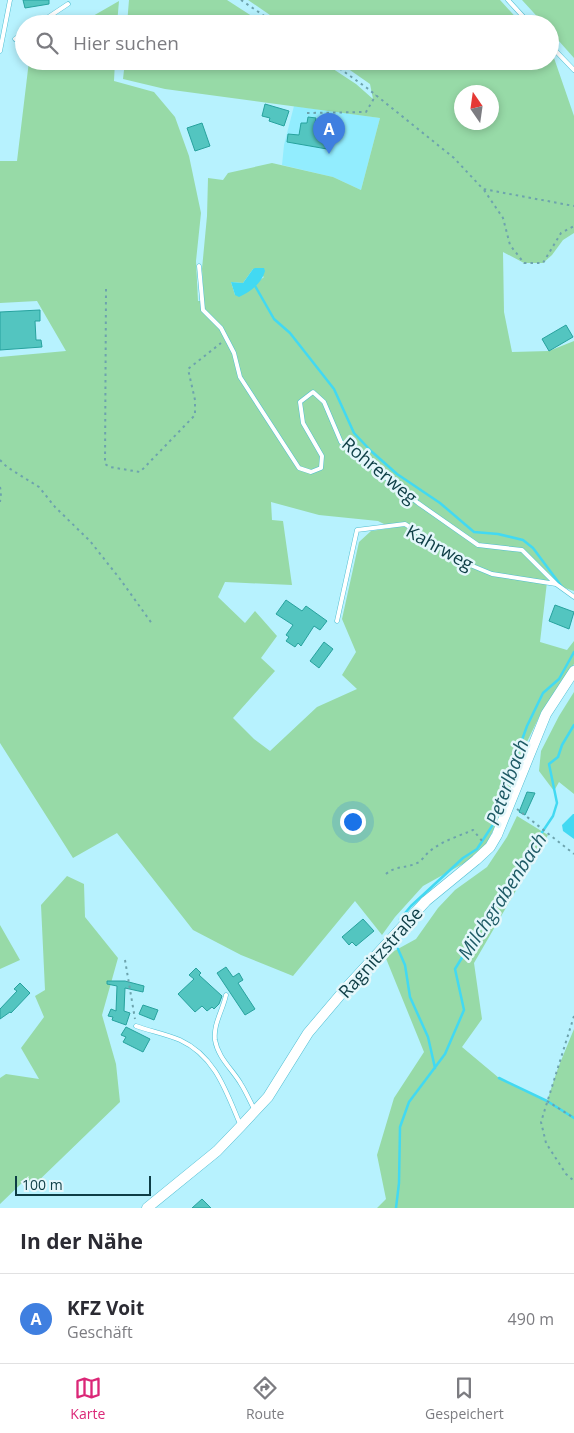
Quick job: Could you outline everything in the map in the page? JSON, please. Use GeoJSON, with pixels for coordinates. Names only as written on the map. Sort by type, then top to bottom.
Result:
{"type":"FeatureCollection","features":[{"type":"Feature","properties":{"kind":"main road","name":"Ragnitzstraße"},"geometry":{"type":"LineString","coordinates":[[147,1208],[217,1151],[241,1126],[268,1097],[308,1033],[347,986],[426,901],[490,847],[497,835],[546,714],[574,671]]}},
{"type":"Feature","properties":{"kind":"lane"},"geometry":{"type":"LineString","coordinates":[[0,51],[10,0]]}},
{"type":"Feature","properties":{"kind":"lane"},"geometry":{"type":"LineString","coordinates":[[508,0],[522,15]]}},
{"type":"Feature","properties":{"kind":"lane"},"geometry":{"type":"LineString","coordinates":[[52,15],[68,4]]}},
{"type":"Feature","properties":{"kind":"lane"},"geometry":{"type":"LineString","coordinates":[[559,54],[574,70]]}},
{"type":"Feature","properties":{"kind":"lane","name":"Rohrerweg"},"geometry":{"type":"LineString","coordinates":[[199,266],[202,310],[221,328],[234,353],[240,377],[299,468],[311,472],[321,468],[322,456],[303,423],[300,402],[313,392],[324,402],[341,442],[418,503],[478,545],[522,550],[556,584],[574,597]]}},
{"type":"Feature","properties":{"kind":"lane","name":"Kahrweg"},"geometry":{"type":"LineString","coordinates":[[337,621],[356,530],[405,524],[463,562],[492,574],[556,584]]}},
{"type":"Feature","properties":{"kind":"lane"},"geometry":{"type":"LineString","coordinates":[[226,994],[217,1019],[215,1040],[220,1056],[241,1084],[254,1111]]}},
{"type":"Feature","properties":{"kind":"lane"},"geometry":{"type":"LineString","coordinates":[[136,1026],[181,1041],[200,1053],[215,1068],[241,1126]]}},
{"type":"Feature","properties":{"kind":"path"},"geometry":{"type":"LineString","coordinates":[[240,0],[262,15]]}},
{"type":"Feature","properties":{"kind":"path"},"geometry":{"type":"LineString","coordinates":[[341,70],[376,95],[454,158],[483,189],[503,218],[510,245],[524,262],[543,262],[561,233],[574,226]]}},
{"type":"Feature","properties":{"kind":"path"},"geometry":{"type":"LineString","coordinates":[[307,113],[366,112],[376,95]]}},
{"type":"Feature","properties":{"kind":"path"},"geometry":{"type":"LineString","coordinates":[[483,189],[574,206]]}},
{"type":"Feature","properties":{"kind":"path"},"geometry":{"type":"LineString","coordinates":[[106,288],[105,464],[110,468],[140,472],[195,416],[195,400],[188,369],[226,338]]}},
{"type":"Feature","properties":{"kind":"path"},"geometry":{"type":"LineString","coordinates":[[0,460],[7,467],[39,487],[61,514],[90,542],[120,578],[153,625]]}},
{"type":"Feature","properties":{"kind":"path"},"geometry":{"type":"LineString","coordinates":[[0,487],[0,502]]}},
{"type":"Feature","properties":{"kind":"path"},"geometry":{"type":"LineString","coordinates":[[510,803],[574,854]]}},
{"type":"Feature","properties":{"kind":"path"},"geometry":{"type":"LineString","coordinates":[[386,874],[398,866],[405,867],[420,862],[430,851],[473,830],[481,840]]}},
{"type":"Feature","properties":{"kind":"path"},"geometry":{"type":"LineString","coordinates":[[125,960],[136,1026]]}},
{"type":"Feature","properties":{"kind":"path"},"geometry":{"type":"LineString","coordinates":[[574,1019],[541,1122],[546,1143],[566,1174],[574,1181]]}},
{"type":"Feature","properties":{"kind":"path"},"geometry":{"type":"LineString","coordinates":[[547,1101],[574,1118]]}},
{"type":"Feature","properties":{"kind":"shaded area"},"geometry":{"type":"Polygon","coordinates":[[[294,106],[380,118],[361,190],[333,177],[282,165],[284,145],[294,106]]]}},
{"type":"Feature","properties":{"kind":"shaded area"},"geometry":{"type":"Polygon","coordinates":[[[255,268],[264,268],[265,271],[261,279],[247,293],[239,297],[235,295],[231,282],[243,283],[255,268]]]}},
{"type":"Feature","properties":{"kind":"shaded area"},"geometry":{"type":"Polygon","coordinates":[[[573,814],[574,839],[563,831],[562,825],[573,814]]]}},
{"type":"Feature","properties":{"kind":"green space"},"geometry":{"type":"Polygon","coordinates":[[[129,0],[227,0],[250,15],[128,15],[129,0]]]}},
{"type":"Feature","properties":{"kind":"green space"},"geometry":{"type":"Polygon","coordinates":[[[248,0],[500,0],[514,15],[270,15],[248,0]]]}},
{"type":"Feature","properties":{"kind":"green space"},"geometry":{"type":"Polygon","coordinates":[[[522,0],[574,0],[574,58],[559,41],[559,15],[536,15],[522,0]]]}},
{"type":"Feature","properties":{"kind":"green space"},"geometry":{"type":"Polygon","coordinates":[[[119,1],[118,15],[95,15],[119,1]]]}},
{"type":"Feature","properties":{"kind":"green space"},"geometry":{"type":"Polygon","coordinates":[[[28,70],[115,70],[114,81],[154,92],[175,117],[189,156],[201,213],[196,261],[198,301],[204,301],[202,269],[207,216],[208,178],[223,180],[228,173],[272,163],[333,177],[361,190],[380,118],[165,89],[123,79],[124,70],[335,70],[356,84],[373,99],[370,84],[350,70],[558,70],[574,116],[574,233],[563,240],[552,255],[543,263],[524,263],[503,252],[504,312],[512,352],[549,351],[574,341],[574,591],[547,582],[540,642],[567,650],[574,641],[574,664],[540,715],[526,744],[499,819],[486,844],[468,861],[423,886],[395,917],[382,935],[355,901],[293,976],[241,955],[193,930],[117,833],[73,858],[0,743],[0,357],[66,351],[37,301],[0,303],[0,161],[17,161],[28,70]],[[253,269],[243,283],[231,282],[235,295],[259,281],[264,277],[253,269]],[[271,502],[272,520],[283,521],[292,585],[225,582],[218,597],[245,623],[255,611],[277,636],[261,658],[275,671],[233,718],[254,739],[270,751],[317,707],[357,689],[342,675],[356,652],[342,619],[359,542],[371,531],[392,528],[378,521],[319,515],[271,502]]]}},
{"type":"Feature","properties":{"kind":"green space"},"geometry":{"type":"Polygon","coordinates":[[[574,692],[574,794],[559,782],[554,791],[539,771],[541,751],[574,692]]]}},
{"type":"Feature","properties":{"kind":"green space"},"geometry":{"type":"Polygon","coordinates":[[[517,816],[548,835],[474,963],[482,1019],[462,1047],[499,1078],[547,1101],[574,1029],[574,1208],[377,1208],[386,1199],[377,1155],[394,1098],[424,1052],[385,956],[416,939],[438,908],[455,890],[487,867],[507,837],[517,816]]]}},
{"type":"Feature","properties":{"kind":"green space"},"geometry":{"type":"Polygon","coordinates":[[[67,876],[84,884],[85,917],[118,958],[102,1015],[116,1064],[120,1102],[31,1188],[25,1180],[0,1204],[0,1078],[6,1074],[39,1079],[21,1048],[44,1017],[35,996],[45,990],[41,905],[67,876]]]}},
{"type":"Feature","properties":{"kind":"green space"},"geometry":{"type":"Polygon","coordinates":[[[0,925],[20,960],[0,969],[0,925]]]}},
{"type":"Feature","properties":{"kind":"building"},"geometry":{"type":"Polygon","coordinates":[[[23,0],[49,0],[49,4],[25,8],[23,0]]]}},
{"type":"Feature","properties":{"kind":"building"},"geometry":{"type":"Polygon","coordinates":[[[265,104],[289,111],[284,126],[269,121],[270,118],[262,116],[265,104]]]}},
{"type":"Feature","properties":{"kind":"building"},"geometry":{"type":"Polygon","coordinates":[[[308,117],[316,118],[315,123],[322,124],[321,128],[330,129],[327,149],[287,142],[288,134],[299,135],[301,123],[307,123],[308,117]]]}},
{"type":"Feature","properties":{"kind":"building"},"geometry":{"type":"Polygon","coordinates":[[[202,123],[210,146],[195,151],[187,128],[202,123]]]}},
{"type":"Feature","properties":{"kind":"building"},"geometry":{"type":"Polygon","coordinates":[[[40,310],[40,321],[35,321],[36,340],[41,340],[42,347],[0,350],[0,312],[40,310]]]}},
{"type":"Feature","properties":{"kind":"building"},"geometry":{"type":"Polygon","coordinates":[[[566,325],[573,337],[549,351],[542,339],[566,325]]]}},
{"type":"Feature","properties":{"kind":"building"},"geometry":{"type":"Polygon","coordinates":[[[286,600],[302,611],[306,606],[327,621],[320,630],[314,626],[301,646],[298,643],[295,647],[286,641],[289,637],[286,635],[293,625],[276,614],[286,600]]]}},
{"type":"Feature","properties":{"kind":"building"},"geometry":{"type":"Polygon","coordinates":[[[555,605],[574,612],[569,629],[549,621],[555,605]]]}},
{"type":"Feature","properties":{"kind":"building"},"geometry":{"type":"Polygon","coordinates":[[[324,642],[333,649],[319,668],[310,661],[324,642]]]}},
{"type":"Feature","properties":{"kind":"building"},"geometry":{"type":"Polygon","coordinates":[[[527,792],[535,793],[525,815],[519,812],[527,792]]]}},
{"type":"Feature","properties":{"kind":"building"},"geometry":{"type":"Polygon","coordinates":[[[363,919],[374,931],[356,946],[352,942],[349,945],[342,937],[363,919]]]}},
{"type":"Feature","properties":{"kind":"building"},"geometry":{"type":"Polygon","coordinates":[[[226,967],[233,977],[239,973],[243,980],[238,983],[255,1009],[245,1015],[217,973],[226,967]]]}},
{"type":"Feature","properties":{"kind":"building"},"geometry":{"type":"Polygon","coordinates":[[[196,968],[201,973],[199,975],[222,996],[219,1004],[214,1009],[212,1007],[207,1011],[202,1006],[195,1012],[178,994],[194,979],[189,975],[196,968]]]}},
{"type":"Feature","properties":{"kind":"building"},"geometry":{"type":"Polygon","coordinates":[[[107,981],[125,981],[144,986],[143,992],[125,988],[124,1011],[130,1013],[126,1025],[112,1020],[113,1017],[108,1016],[111,1009],[116,1011],[117,986],[107,984],[107,981]]]}},
{"type":"Feature","properties":{"kind":"building"},"geometry":{"type":"Polygon","coordinates":[[[20,983],[30,993],[11,1013],[0,1019],[0,1009],[17,991],[14,989],[20,983]]]}},
{"type":"Feature","properties":{"kind":"building"},"geometry":{"type":"Polygon","coordinates":[[[143,1005],[158,1010],[154,1020],[139,1014],[143,1005]]]}},
{"type":"Feature","properties":{"kind":"building"},"geometry":{"type":"Polygon","coordinates":[[[126,1027],[150,1039],[143,1052],[123,1042],[126,1037],[121,1035],[126,1027]]]}},
{"type":"Feature","properties":{"kind":"building"},"geometry":{"type":"Polygon","coordinates":[[[202,1199],[211,1208],[192,1208],[202,1199]]]}},
{"type":"Feature","properties":{"kind":"waterway"},"geometry":{"type":"LineString","coordinates":[[254,284],[274,319],[290,333],[334,389],[354,433],[371,451],[397,474],[440,503],[474,532],[498,534],[523,540],[533,548],[562,587]]}},
{"type":"Feature","properties":{"kind":"waterway","name":"Peterlbach"},"geometry":{"type":"LineString","coordinates":[[400,919],[411,906],[463,858],[477,849],[496,820],[506,784],[527,726],[543,693],[559,679],[574,652]]}},
{"type":"Feature","properties":{"kind":"waterway","name":"Milchgrabenbach"},"geometry":{"type":"LineString","coordinates":[[396,1208],[399,1183],[400,1127],[409,1102],[445,1054],[464,1010],[455,969],[506,886],[553,816],[557,803],[549,764],[558,757],[562,745],[574,725]]}},
{"type":"Feature","properties":{"kind":"waterway","name":"Peterlbach"},"geometry":{"type":"LineString","coordinates":[[398,949],[405,965],[410,997],[428,1037],[435,1068]]}},
{"type":"Feature","properties":{"kind":"waterway"},"geometry":{"type":"LineString","coordinates":[[499,1078],[547,1101],[574,1118]]}},
{"type":"Feature","properties":{"kind":"place","name":"KFZ Voit"},"geometry":{"type":"Point","coordinates":[329,154]}}]}
